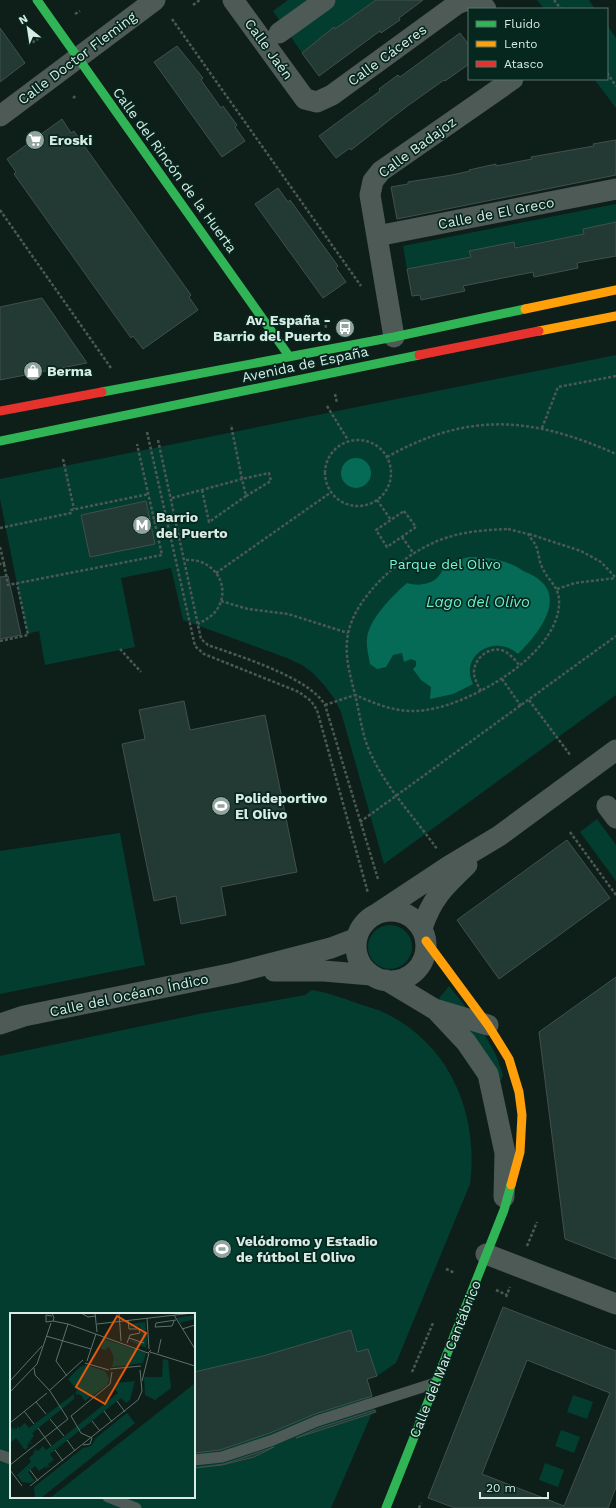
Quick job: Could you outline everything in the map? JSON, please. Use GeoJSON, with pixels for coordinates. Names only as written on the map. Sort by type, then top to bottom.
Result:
{"type":"FeatureCollection","features":[{"type":"Feature","properties":{"kind":"main road","name":"Calle del Rincón de la Huerta"},"geometry":{"type":"LineString","coordinates":[[37,0],[289,356]]}},
{"type":"Feature","properties":{"kind":"main road","name":"Avenida de España"},"geometry":{"type":"LineString","coordinates":[[0,411],[394,337],[616,290]]}},
{"type":"Feature","properties":{"kind":"main road","name":"Avenida de España"},"geometry":{"type":"LineString","coordinates":[[0,441],[332,372],[616,316]]}},
{"type":"Feature","properties":{"kind":"main road","name":"Calle del Mar Cantábrico"},"geometry":{"type":"LineString","coordinates":[[386,1508],[504,1210],[520,1152],[522,1115],[519,1092],[509,1059],[488,1025],[424,934]]}},
{"type":"Feature","properties":{"kind":"street","name":"Calle Doctor Fleming"},"geometry":{"type":"LineString","coordinates":[[0,116],[155,0]]}},
{"type":"Feature","properties":{"kind":"street","name":"Calle Jaén"},"geometry":{"type":"LineString","coordinates":[[233,0],[305,99]]}},
{"type":"Feature","properties":{"kind":"street"},"geometry":{"type":"LineString","coordinates":[[279,33],[325,0]]}},
{"type":"Feature","properties":{"kind":"street","name":"Calle Cáceres"},"geometry":{"type":"LineString","coordinates":[[305,99],[317,102],[324,100],[457,4],[467,0]]}},
{"type":"Feature","properties":{"kind":"street"},"geometry":{"type":"LineString","coordinates":[[475,0],[480,2],[485,8]]}},
{"type":"Feature","properties":{"kind":"street","name":"Calle Badajoz"},"geometry":{"type":"LineString","coordinates":[[394,337],[370,195],[375,177],[381,171],[512,80]]}},
{"type":"Feature","properties":{"kind":"street","name":"Calle de El Greco"},"geometry":{"type":"LineString","coordinates":[[377,236],[616,189]]}},
{"type":"Feature","properties":{"kind":"street"},"geometry":{"type":"LineString","coordinates":[[499,836],[440,892],[429,909],[424,934],[424,956],[416,970],[407,977],[397,980],[379,978],[364,968],[358,958],[356,948],[357,938],[361,928],[368,919],[449,866],[499,836],[616,750]]}},
{"type":"Feature","properties":{"kind":"street"},"geometry":{"type":"LineString","coordinates":[[378,913],[398,911],[416,920],[424,934]]}},
{"type":"Feature","properties":{"kind":"street","name":"Calle del Océano Índico"},"geometry":{"type":"LineString","coordinates":[[0,1018],[24,1016],[234,974],[331,948],[357,938]]}},
{"type":"Feature","properties":{"kind":"street","name":"Calle del Océano Índico"},"geometry":{"type":"LineString","coordinates":[[234,974],[285,971],[379,978]]}},
{"type":"Feature","properties":{"kind":"street","name":"Calle del Mar Cantábrico"},"geometry":{"type":"LineString","coordinates":[[379,978],[436,1010],[488,1025]]}},
{"type":"Feature","properties":{"kind":"street","name":"Calle del Mar Cantábrico"},"geometry":{"type":"LineString","coordinates":[[436,1010],[466,1042],[488,1074],[497,1109],[505,1153],[504,1210]]}},
{"type":"Feature","properties":{"kind":"street","name":"Calle del Océano Índico"},"geometry":{"type":"LineString","coordinates":[[0,1024],[24,1016]]}},
{"type":"Feature","properties":{"kind":"street"},"geometry":{"type":"LineString","coordinates":[[486,1254],[616,1304]]}},
{"type":"Feature","properties":{"kind":"lane"},"geometry":{"type":"LineString","coordinates":[[195,1460],[222,1457],[273,1440],[317,1421],[435,1383]]}},
{"type":"Feature","properties":{"kind":"lane"},"geometry":{"type":"LineString","coordinates":[[0,1455],[10,1459]]}},
{"type":"Feature","properties":{"kind":"lane"},"geometry":{"type":"LineString","coordinates":[[111,1498],[136,1508]]}},
{"type":"Feature","properties":{"kind":"path"},"geometry":{"type":"LineString","coordinates":[[193,5],[200,0]]}},
{"type":"Feature","properties":{"kind":"path"},"geometry":{"type":"LineString","coordinates":[[554,0],[560,8]]}},
{"type":"Feature","properties":{"kind":"path"},"geometry":{"type":"LineString","coordinates":[[172,19],[361,286]]}},
{"type":"Feature","properties":{"kind":"path"},"geometry":{"type":"LineString","coordinates":[[608,74],[616,86]]}},
{"type":"Feature","properties":{"kind":"path"},"geometry":{"type":"LineString","coordinates":[[0,210],[111,369]]}},
{"type":"Feature","properties":{"kind":"path"},"geometry":{"type":"LineString","coordinates":[[542,428],[558,387],[616,376]]}},
{"type":"Feature","properties":{"kind":"path"},"geometry":{"type":"LineString","coordinates":[[327,406],[348,440]]}},
{"type":"Feature","properties":{"kind":"path"},"geometry":{"type":"LineString","coordinates":[[387,457],[428,436],[471,426],[509,423],[542,428],[595,444],[616,454]]}},
{"type":"Feature","properties":{"kind":"path"},"geometry":{"type":"LineString","coordinates":[[231,425],[246,496]]}},
{"type":"Feature","properties":{"kind":"path"},"geometry":{"type":"LineString","coordinates":[[146,428],[165,519],[195,646],[204,654],[299,692],[311,701],[317,710],[368,895]]}},
{"type":"Feature","properties":{"kind":"path"},"geometry":{"type":"LineString","coordinates":[[359,439],[371,442],[380,448],[387,457],[391,466],[391,476],[384,494],[377,500],[367,505],[347,505],[330,493],[325,483],[324,473],[326,462],[331,452],[338,445],[348,440],[359,439]]}},
{"type":"Feature","properties":{"kind":"path"},"geometry":{"type":"LineString","coordinates":[[158,440],[186,560],[201,639],[208,645],[278,671],[318,695],[324,705],[378,879]]}},
{"type":"Feature","properties":{"kind":"path"},"geometry":{"type":"LineString","coordinates":[[0,547],[2,564],[8,585],[162,555],[137,444]]}},
{"type":"Feature","properties":{"kind":"path"},"geometry":{"type":"LineString","coordinates":[[63,459],[74,509]]}},
{"type":"Feature","properties":{"kind":"path"},"geometry":{"type":"LineString","coordinates":[[172,498],[242,479],[269,473],[271,481],[246,496],[209,522],[202,490]]}},
{"type":"Feature","properties":{"kind":"path"},"geometry":{"type":"LineString","coordinates":[[216,573],[330,493]]}},
{"type":"Feature","properties":{"kind":"path"},"geometry":{"type":"LineString","coordinates":[[0,528],[71,514],[71,510],[74,509],[148,494]]}},
{"type":"Feature","properties":{"kind":"path"},"geometry":{"type":"LineString","coordinates":[[377,500],[391,520]]}},
{"type":"Feature","properties":{"kind":"path"},"geometry":{"type":"LineString","coordinates":[[404,511],[416,527],[387,547],[376,530],[391,520],[404,511]]}},
{"type":"Feature","properties":{"kind":"path"},"geometry":{"type":"LineString","coordinates":[[154,521],[176,517]]}},
{"type":"Feature","properties":{"kind":"path"},"geometry":{"type":"LineString","coordinates":[[431,840],[376,764],[366,742],[346,661],[348,633],[362,603],[371,591],[396,566],[414,554],[433,543],[463,533],[484,530],[508,529],[581,551],[601,562],[616,578]]}},
{"type":"Feature","properties":{"kind":"path"},"geometry":{"type":"LineString","coordinates":[[324,705],[355,695],[389,708],[417,711],[458,701],[481,691],[502,679],[520,666],[544,642],[558,610],[559,599],[557,589],[542,568],[537,549],[528,534]]}},
{"type":"Feature","properties":{"kind":"path"},"geometry":{"type":"LineString","coordinates":[[402,537],[414,554]]}},
{"type":"Feature","properties":{"kind":"path"},"geometry":{"type":"LineString","coordinates":[[186,560],[201,561],[208,564],[216,573],[221,585],[221,600],[215,612],[198,624]]}},
{"type":"Feature","properties":{"kind":"path"},"geometry":{"type":"LineString","coordinates":[[557,589],[575,583],[616,578]]}},
{"type":"Feature","properties":{"kind":"path"},"geometry":{"type":"LineString","coordinates":[[0,641],[28,635],[18,584]]}},
{"type":"Feature","properties":{"kind":"path"},"geometry":{"type":"LineString","coordinates":[[221,600],[248,609],[288,614],[348,633]]}},
{"type":"Feature","properties":{"kind":"path"},"geometry":{"type":"LineString","coordinates":[[360,822],[616,636]]}},
{"type":"Feature","properties":{"kind":"path"},"geometry":{"type":"LineString","coordinates":[[120,649],[141,672]]}},
{"type":"Feature","properties":{"kind":"path"},"geometry":{"type":"LineString","coordinates":[[481,691],[476,680],[474,669],[476,663],[484,654],[501,650],[511,656],[520,666]]}},
{"type":"Feature","properties":{"kind":"path"},"geometry":{"type":"LineString","coordinates":[[502,679],[521,706]]}},
{"type":"Feature","properties":{"kind":"path"},"geometry":{"type":"LineString","coordinates":[[529,700],[562,744]]}},
{"type":"Feature","properties":{"kind":"path"},"geometry":{"type":"LineString","coordinates":[[570,832],[616,895]]}},
{"type":"Feature","properties":{"kind":"path"},"geometry":{"type":"LineString","coordinates":[[451,1280],[457,1266]]}},
{"type":"Feature","properties":{"kind":"path"},"geometry":{"type":"LineString","coordinates":[[402,1394],[436,1316]]}},
{"type":"Feature","properties":{"kind":"path"},"geometry":{"type":"LineString","coordinates":[[419,1508],[421,1503]]}},
{"type":"Feature","properties":{"kind":"green space"},"geometry":{"type":"Polygon","coordinates":[[[288,0],[376,0],[336,29],[334,27],[302,53],[273,11],[288,0]]]}},
{"type":"Feature","properties":{"kind":"green space"},"geometry":{"type":"Polygon","coordinates":[[[537,0],[589,0],[594,8],[543,8],[537,0]]]}},
{"type":"Feature","properties":{"kind":"green space"},"geometry":{"type":"Polygon","coordinates":[[[608,26],[616,38],[616,108],[595,80],[608,80],[608,26]]]}},
{"type":"Feature","properties":{"kind":"green space"},"geometry":{"type":"Polygon","coordinates":[[[616,204],[616,222],[583,229],[584,234],[514,247],[513,242],[470,251],[471,257],[407,269],[403,246],[616,204]]]}},
{"type":"Feature","properties":{"kind":"green space","name":"Parque del Olivo"},"geometry":{"type":"Polygon","coordinates":[[[616,355],[616,695],[384,864],[341,712],[334,698],[313,673],[302,665],[287,658],[183,620],[171,568],[121,578],[135,647],[45,665],[39,631],[27,634],[0,499],[0,479],[616,355]]]}},
{"type":"Feature","properties":{"kind":"green space"},"geometry":{"type":"Polygon","coordinates":[[[597,819],[616,845],[616,881],[580,832],[597,819]]]}},
{"type":"Feature","properties":{"kind":"green space"},"geometry":{"type":"Polygon","coordinates":[[[120,833],[145,965],[0,994],[0,851],[120,833]]]}},
{"type":"Feature","properties":{"kind":"green space"},"geometry":{"type":"Polygon","coordinates":[[[394,925],[406,931],[411,939],[411,955],[406,963],[398,968],[386,969],[374,963],[369,955],[368,943],[374,931],[382,926],[394,925]]]}},
{"type":"Feature","properties":{"kind":"green space"},"geometry":{"type":"Polygon","coordinates":[[[449,986],[469,1011],[436,1002],[449,986]]]}},
{"type":"Feature","properties":{"kind":"green space","name":"Velódromo y Estadio de fútbol El Olivo"},"geometry":{"type":"Polygon","coordinates":[[[312,990],[379,1010],[408,1027],[427,1044],[443,1063],[456,1085],[464,1108],[470,1133],[472,1158],[470,1184],[396,1363],[377,1376],[367,1379],[376,1412],[372,1413],[331,1508],[0,1508],[0,1056],[199,1014],[305,995],[312,990]]]}},
{"type":"Feature","properties":{"kind":"green space"},"geometry":{"type":"Polygon","coordinates":[[[461,1026],[481,1028],[496,1055],[503,1075],[501,1080],[498,1081],[461,1026]]]}},
{"type":"Feature","properties":{"kind":"green space"},"geometry":{"type":"Polygon","coordinates":[[[573,1395],[593,1402],[587,1419],[567,1412],[573,1395]]]}},
{"type":"Feature","properties":{"kind":"green space"},"geometry":{"type":"Polygon","coordinates":[[[561,1430],[580,1437],[574,1453],[555,1446],[561,1430]]]}},
{"type":"Feature","properties":{"kind":"green space"},"geometry":{"type":"Polygon","coordinates":[[[545,1463],[564,1470],[558,1487],[539,1480],[545,1463]]]}},
{"type":"Feature","properties":{"kind":"water"},"geometry":{"type":"Polygon","coordinates":[[[356,458],[366,463],[371,473],[366,483],[356,488],[346,483],[341,473],[346,463],[356,458]]]}},
{"type":"Feature","properties":{"kind":"water","name":"Lago del Olivo"},"geometry":{"type":"Polygon","coordinates":[[[469,557],[488,558],[506,562],[541,581],[548,590],[550,601],[548,612],[543,623],[527,645],[518,654],[509,648],[499,646],[482,650],[475,656],[471,664],[470,674],[473,684],[453,694],[430,699],[431,687],[421,680],[413,669],[416,666],[416,661],[411,659],[404,662],[402,653],[393,655],[386,667],[377,669],[370,664],[367,645],[368,632],[382,608],[407,583],[420,585],[431,582],[440,575],[445,563],[469,557]]]}},
{"type":"Feature","properties":{"kind":"building"},"geometry":{"type":"Polygon","coordinates":[[[376,0],[423,0],[399,18],[400,20],[381,33],[380,31],[319,76],[302,53],[334,27],[335,29],[376,0]]]}},
{"type":"Feature","properties":{"kind":"building"},"geometry":{"type":"Polygon","coordinates":[[[0,28],[25,63],[0,82],[0,28]]]}},
{"type":"Feature","properties":{"kind":"building"},"geometry":{"type":"Polygon","coordinates":[[[460,33],[468,44],[468,65],[406,107],[351,150],[350,148],[336,158],[319,136],[380,91],[379,89],[398,75],[400,77],[460,33]]]}},
{"type":"Feature","properties":{"kind":"building"},"geometry":{"type":"Polygon","coordinates":[[[177,46],[203,78],[201,80],[221,108],[223,106],[237,125],[235,127],[245,141],[222,157],[154,62],[177,46]]]}},
{"type":"Feature","properties":{"kind":"building"},"geometry":{"type":"Polygon","coordinates":[[[62,119],[71,133],[74,131],[191,295],[189,297],[198,310],[143,349],[133,336],[131,338],[14,174],[16,172],[7,159],[62,119]]]}},
{"type":"Feature","properties":{"kind":"building"},"geometry":{"type":"Polygon","coordinates":[[[616,140],[616,175],[397,219],[391,187],[408,184],[408,182],[452,175],[496,164],[496,166],[532,159],[531,157],[594,146],[593,144],[616,140]]]}},
{"type":"Feature","properties":{"kind":"building"},"geometry":{"type":"Polygon","coordinates":[[[278,188],[288,202],[290,200],[338,266],[336,268],[346,282],[323,298],[255,204],[278,188]]]}},
{"type":"Feature","properties":{"kind":"building"},"geometry":{"type":"Polygon","coordinates":[[[616,222],[616,256],[577,263],[578,268],[534,277],[533,272],[463,286],[465,291],[421,300],[420,295],[412,296],[407,269],[471,257],[469,251],[514,242],[515,248],[584,234],[583,229],[616,222]]]}},
{"type":"Feature","properties":{"kind":"building"},"geometry":{"type":"Polygon","coordinates":[[[42,298],[87,363],[0,380],[0,307],[42,298]]]}},
{"type":"Feature","properties":{"kind":"building"},"geometry":{"type":"Polygon","coordinates":[[[146,501],[155,544],[90,557],[81,515],[146,501]]]}},
{"type":"Feature","properties":{"kind":"building"},"geometry":{"type":"Polygon","coordinates":[[[8,576],[21,635],[0,639],[0,577],[8,576]]]}},
{"type":"Feature","properties":{"kind":"building","name":"Polideportivo El Olivo"},"geometry":{"type":"Polygon","coordinates":[[[184,701],[190,730],[265,715],[297,872],[221,887],[226,915],[181,924],[176,896],[154,901],[122,744],[145,739],[139,710],[184,701]]]}},
{"type":"Feature","properties":{"kind":"building"},"geometry":{"type":"Polygon","coordinates":[[[567,840],[610,898],[499,979],[457,920],[567,840]]]}},
{"type":"Feature","properties":{"kind":"building"},"geometry":{"type":"Polygon","coordinates":[[[616,977],[616,1259],[565,1239],[539,1032],[616,977]]]}},
{"type":"Feature","properties":{"kind":"building"},"geometry":{"type":"Polygon","coordinates":[[[503,1307],[616,1351],[616,1487],[608,1508],[455,1508],[428,1498],[503,1307]],[[527,1360],[482,1474],[564,1506],[610,1393],[527,1360]]]}},
{"type":"Feature","properties":{"kind":"building"},"geometry":{"type":"Polygon","coordinates":[[[351,1330],[357,1352],[368,1349],[377,1376],[367,1379],[372,1396],[315,1414],[270,1433],[220,1450],[195,1453],[195,1372],[263,1356],[351,1330]]]}},
{"type":"Feature","properties":{"kind":"building"},"geometry":{"type":"Polygon","coordinates":[[[375,1410],[376,1412],[296,1438],[319,1428],[375,1410]]]}},
{"type":"Feature","properties":{"kind":"building"},"geometry":{"type":"Polygon","coordinates":[[[274,1447],[254,1457],[222,1465],[195,1468],[224,1464],[274,1447]]]}},
{"type":"Feature","properties":{"kind":"traffic: fast"},"geometry":{"type":"LineString","coordinates":[[37,0],[289,356]]}},
{"type":"Feature","properties":{"kind":"traffic: fast"},"geometry":{"type":"LineString","coordinates":[[102,392],[394,337],[525,309]]}},
{"type":"Feature","properties":{"kind":"traffic: fast"},"geometry":{"type":"LineString","coordinates":[[0,441],[419,355]]}},
{"type":"Feature","properties":{"kind":"traffic: fast"},"geometry":{"type":"LineString","coordinates":[[386,1508],[504,1210],[511,1185]]}},
{"type":"Feature","properties":{"kind":"traffic: slow"},"geometry":{"type":"LineString","coordinates":[[525,309],[616,290]]}},
{"type":"Feature","properties":{"kind":"traffic: slow"},"geometry":{"type":"LineString","coordinates":[[539,331],[616,316]]}},
{"type":"Feature","properties":{"kind":"traffic: slow"},"geometry":{"type":"LineString","coordinates":[[426,941],[488,1025],[509,1059],[519,1092],[522,1115],[520,1152],[511,1185]]}},
{"type":"Feature","properties":{"kind":"traffic: jam"},"geometry":{"type":"LineString","coordinates":[[419,355],[539,331]]}},
{"type":"Feature","properties":{"kind":"traffic: jam"},"geometry":{"type":"LineString","coordinates":[[0,411],[102,392]]}},
{"type":"Feature","properties":{"kind":"place","name":"Eroski"},"geometry":{"type":"Point","coordinates":[35,140]}},
{"type":"Feature","properties":{"kind":"place","name":"Av. España - Barrio del Puerto"},"geometry":{"type":"Point","coordinates":[345,328]}},
{"type":"Feature","properties":{"kind":"place","name":"Berma"},"geometry":{"type":"Point","coordinates":[33,371]}},
{"type":"Feature","properties":{"kind":"place","name":"Barrio del Puerto"},"geometry":{"type":"Point","coordinates":[142,525]}},
{"type":"Feature","properties":{"kind":"place","name":"Polideportivo El Olivo"},"geometry":{"type":"Point","coordinates":[221,806]}},
{"type":"Feature","properties":{"kind":"place","name":"Velódromo y Estadio de fútbol El Olivo"},"geometry":{"type":"Point","coordinates":[222,1249]}}]}
